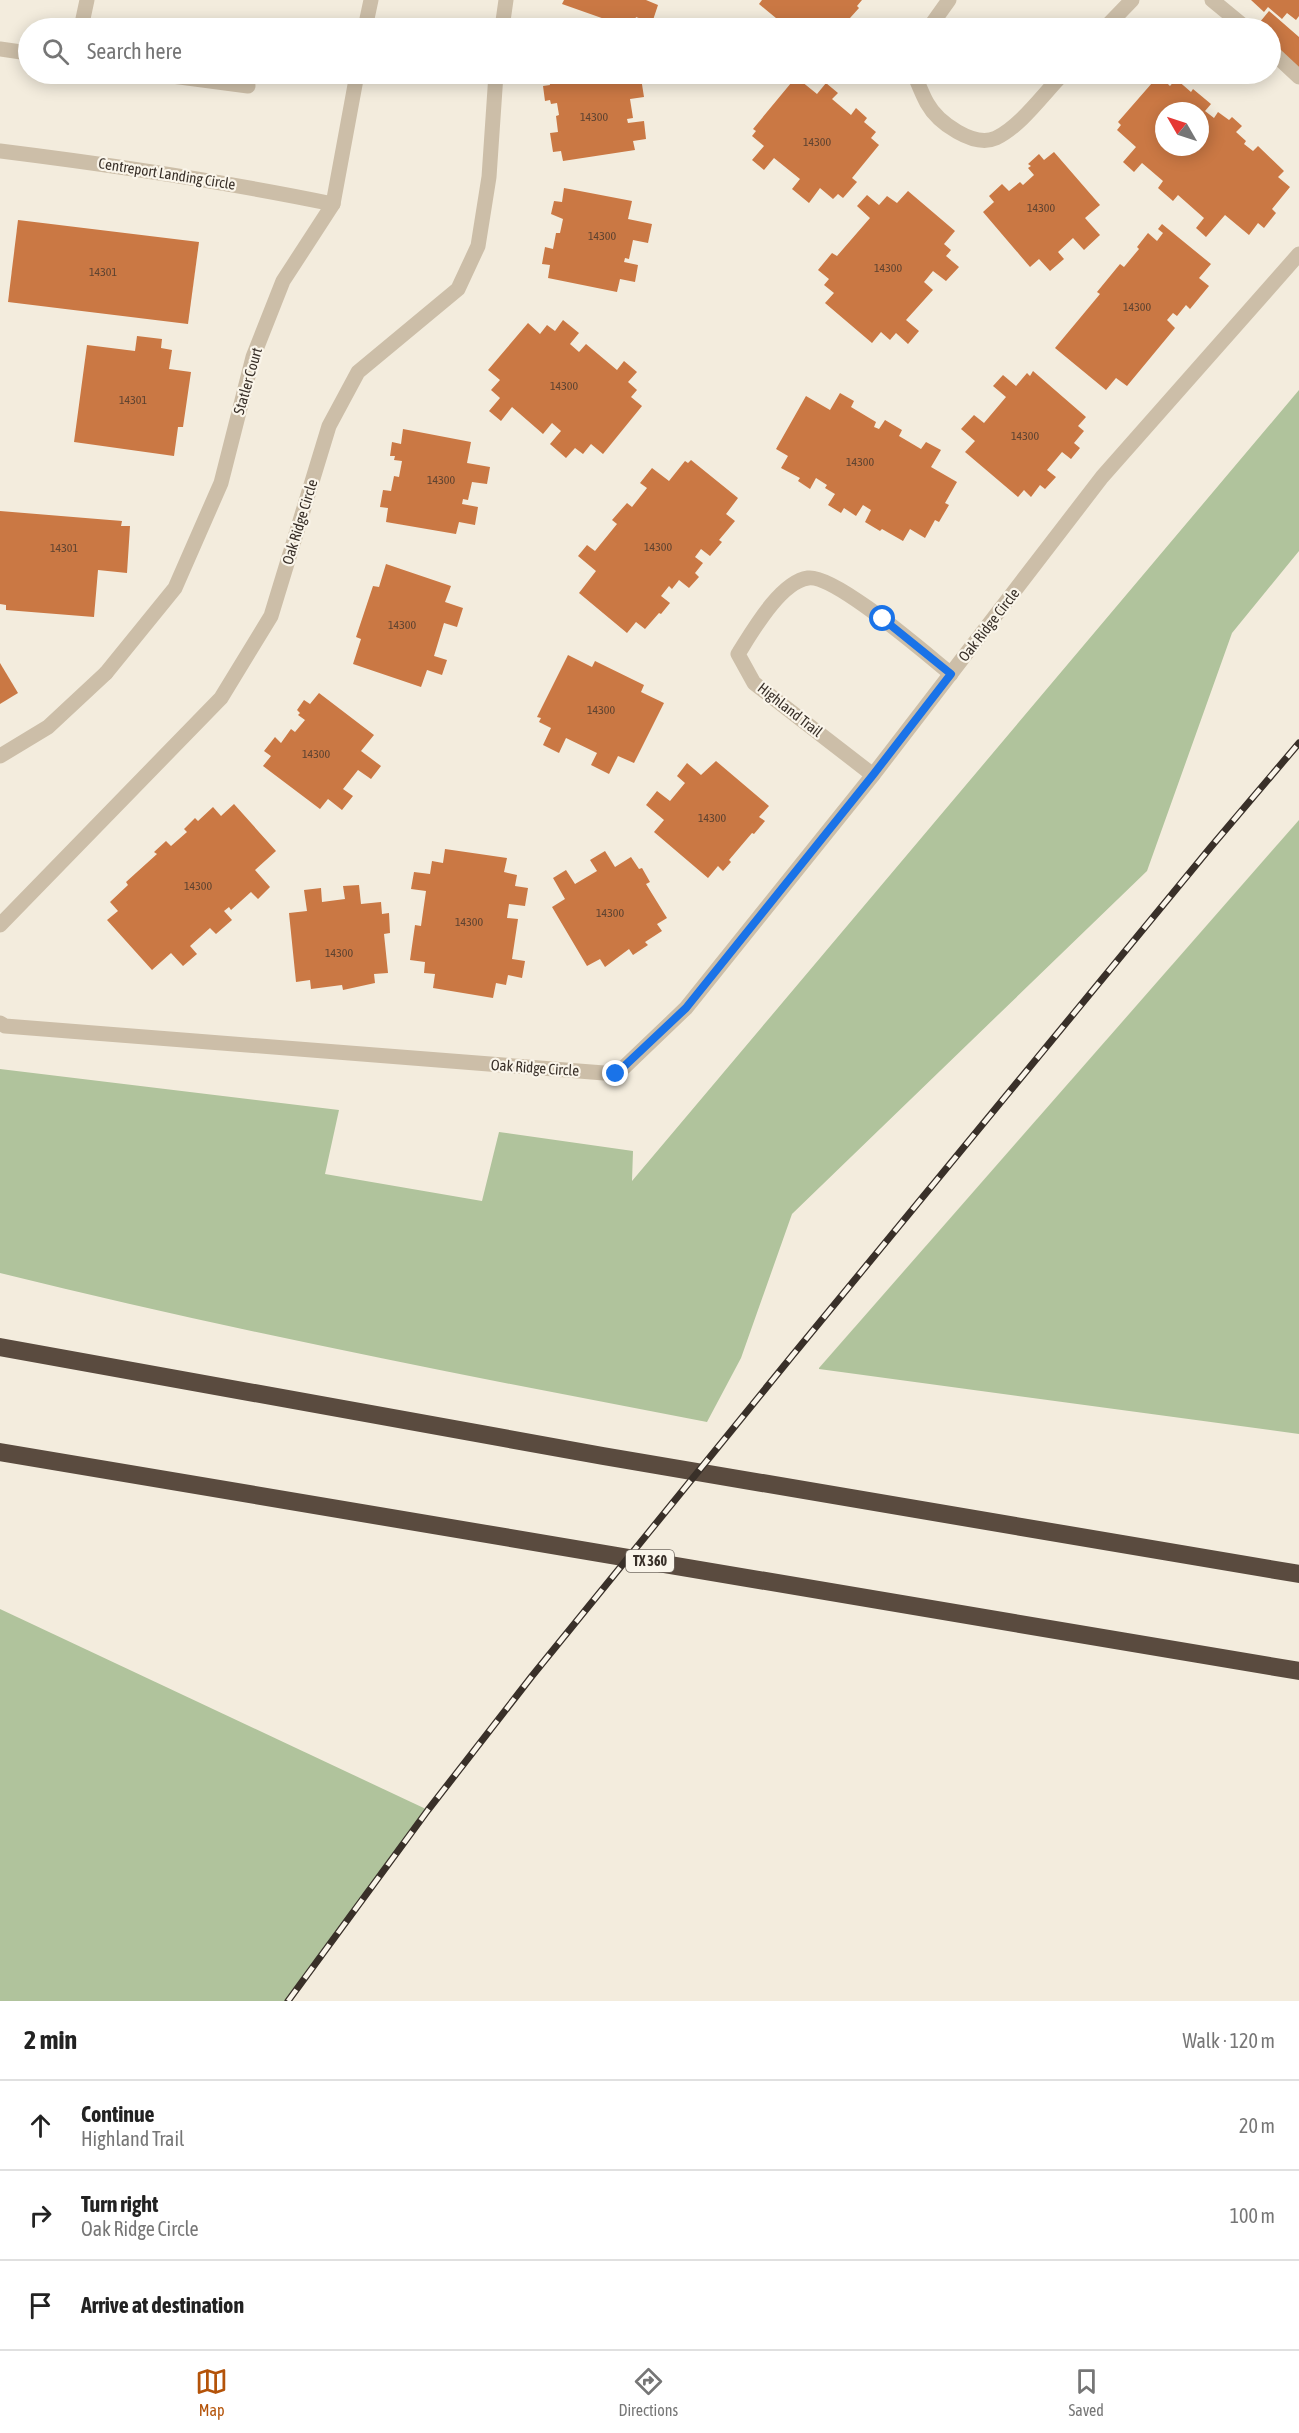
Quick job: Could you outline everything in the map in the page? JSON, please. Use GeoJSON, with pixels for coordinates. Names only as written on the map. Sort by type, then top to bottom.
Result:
{"type":"FeatureCollection","features":[{"type":"Feature","properties":{"kind":"highway"},"geometry":{"type":"LineString","coordinates":[[0,1337],[32,1352]]}},
{"type":"Feature","properties":{"kind":"highway"},"geometry":{"type":"LineString","coordinates":[[0,1347],[603,1456],[1299,1574]]}},
{"type":"Feature","properties":{"kind":"highway","name":"TX 360"},"geometry":{"type":"LineString","coordinates":[[0,1452],[1299,1671]]}},
{"type":"Feature","properties":{"kind":"street"},"geometry":{"type":"LineString","coordinates":[[83,18],[87,0]]}},
{"type":"Feature","properties":{"kind":"street"},"geometry":{"type":"LineString","coordinates":[[367,18],[370,0]]}},
{"type":"Feature","properties":{"kind":"street"},"geometry":{"type":"LineString","coordinates":[[503,18],[506,0]]}},
{"type":"Feature","properties":{"kind":"street"},"geometry":{"type":"LineString","coordinates":[[936,18],[949,0]]}},
{"type":"Feature","properties":{"kind":"street"},"geometry":{"type":"LineString","coordinates":[[1115,18],[1132,0]]}},
{"type":"Feature","properties":{"kind":"street"},"geometry":{"type":"LineString","coordinates":[[1212,0],[1234,18]]}},
{"type":"Feature","properties":{"kind":"street"},"geometry":{"type":"LineString","coordinates":[[0,49],[18,52]]}},
{"type":"Feature","properties":{"kind":"street"},"geometry":{"type":"LineString","coordinates":[[1281,60],[1299,77]]}},
{"type":"Feature","properties":{"kind":"street"},"geometry":{"type":"LineString","coordinates":[[233,84],[248,86]]}},
{"type":"Feature","properties":{"kind":"street","name":"Statler Court"},"geometry":{"type":"LineString","coordinates":[[0,756],[48,727],[106,673],[176,588],[221,483],[253,357],[283,281],[333,204],[355,84]]}},
{"type":"Feature","properties":{"kind":"street","name":"Oak Ridge Circle"},"geometry":{"type":"LineString","coordinates":[[0,925],[221,698],[271,616],[329,426],[358,372],[458,289],[478,246],[489,177],[495,84]]}},
{"type":"Feature","properties":{"kind":"street"},"geometry":{"type":"LineString","coordinates":[[919,84],[928,105],[952,129],[977,141],[995,139],[1013,126],[1053,84]]}},
{"type":"Feature","properties":{"kind":"street","name":"Centreport Landing Circle"},"geometry":{"type":"LineString","coordinates":[[0,152],[134,168],[333,204]]}},
{"type":"Feature","properties":{"kind":"street","name":"Oak Ridge Circle"},"geometry":{"type":"LineString","coordinates":[[0,1023],[5,1026],[616,1074],[686,1008],[873,775],[1102,477],[1299,254]]}},
{"type":"Feature","properties":{"kind":"street","name":"Highland Trail"},"geometry":{"type":"LineString","coordinates":[[873,775],[754,683],[738,654],[764,614],[791,585],[808,578],[823,579],[883,619],[951,674]]}},
{"type":"Feature","properties":{"kind":"green space"},"geometry":{"type":"Polygon","coordinates":[[[1299,390],[1299,551],[1232,633],[1147,871],[792,1214],[741,1358],[707,1422],[264,1334],[0,1273],[0,1069],[339,1110],[325,1174],[482,1201],[499,1132],[633,1151],[632,1181],[1299,390]]]}},
{"type":"Feature","properties":{"kind":"green space"},"geometry":{"type":"Polygon","coordinates":[[[1299,820],[1299,1434],[819,1369],[819,1368],[1299,820]]]}},
{"type":"Feature","properties":{"kind":"green space"},"geometry":{"type":"Polygon","coordinates":[[[0,1609],[428,1810],[288,2001],[0,2001],[0,1609]]]}},
{"type":"Feature","properties":{"kind":"building"},"geometry":{"type":"Polygon","coordinates":[[[564,0],[646,0],[658,5],[654,18],[602,18],[562,4],[564,0]]]}},
{"type":"Feature","properties":{"kind":"building"},"geometry":{"type":"Polygon","coordinates":[[[762,0],[862,0],[857,6],[859,8],[850,18],[776,18],[759,4],[762,0]]]}},
{"type":"Feature","properties":{"kind":"building"},"geometry":{"type":"Polygon","coordinates":[[[1251,0],[1299,0],[1299,16],[1296,20],[1287,13],[1282,19],[1268,7],[1264,12],[1251,0]]]}},
{"type":"Feature","properties":{"kind":"building"},"geometry":{"type":"Polygon","coordinates":[[[1269,11],[1277,18],[1263,18],[1269,11]]]}},
{"type":"Feature","properties":{"kind":"building"},"geometry":{"type":"Polygon","coordinates":[[[1281,21],[1299,37],[1299,72],[1281,56],[1281,21]]]}},
{"type":"Feature","properties":{"kind":"building"},"geometry":{"type":"Polygon","coordinates":[[[642,84],[644,97],[630,99],[633,118],[627,119],[628,123],[644,121],[646,139],[633,141],[635,150],[563,161],[561,151],[553,152],[550,133],[558,132],[556,116],[559,115],[557,103],[551,104],[550,100],[545,101],[543,86],[642,84]]]}},
{"type":"Feature","properties":{"kind":"building"},"geometry":{"type":"Polygon","coordinates":[[[790,84],[805,84],[817,94],[827,84],[838,93],[832,99],[851,115],[856,108],[867,118],[864,122],[876,132],[871,138],[879,145],[852,178],[857,182],[843,198],[838,194],[833,199],[820,188],[809,203],[792,189],[800,179],[774,158],[764,170],[752,160],[764,146],[752,136],[756,131],[753,129],[790,84]]]}},
{"type":"Feature","properties":{"kind":"building"},"geometry":{"type":"Polygon","coordinates":[[[1151,84],[1170,86],[1182,84],[1191,92],[1193,89],[1209,102],[1155,102],[1155,156],[1209,156],[1209,114],[1214,118],[1218,112],[1229,120],[1232,117],[1242,126],[1236,132],[1246,141],[1244,144],[1253,151],[1258,146],[1284,171],[1278,177],[1290,187],[1272,209],[1276,213],[1264,228],[1258,223],[1249,235],[1225,215],[1206,237],[1196,228],[1204,218],[1178,195],[1173,201],[1158,188],[1163,181],[1142,163],[1134,172],[1123,162],[1136,147],[1117,130],[1121,125],[1118,122],[1151,84]]]}},
{"type":"Feature","properties":{"kind":"building"},"geometry":{"type":"Polygon","coordinates":[[[1054,152],[1100,205],[1085,218],[1100,235],[1084,250],[1073,238],[1058,252],[1064,259],[1050,271],[1039,259],[1030,267],[983,212],[994,202],[989,196],[1002,184],[1009,191],[1020,182],[1023,185],[1034,175],[1028,168],[1031,166],[1028,164],[1039,154],[1044,160],[1054,152]]]}},
{"type":"Feature","properties":{"kind":"building"},"geometry":{"type":"Polygon","coordinates":[[[564,188],[632,201],[628,219],[652,224],[648,243],[633,240],[629,259],[625,258],[624,262],[638,265],[635,282],[620,279],[617,292],[548,278],[550,265],[542,264],[545,247],[553,249],[556,233],[560,233],[563,219],[551,214],[554,201],[562,202],[564,188]]]}},
{"type":"Feature","properties":{"kind":"building"},"geometry":{"type":"Polygon","coordinates":[[[908,191],[955,231],[944,244],[951,250],[946,256],[959,267],[946,281],[933,271],[924,282],[933,290],[906,320],[919,331],[908,344],[896,333],[890,340],[881,332],[872,343],[825,303],[834,293],[824,285],[829,279],[818,270],[832,253],[837,256],[870,218],[857,206],[867,195],[879,205],[887,196],[897,203],[908,191]]]}},
{"type":"Feature","properties":{"kind":"building"},"geometry":{"type":"Polygon","coordinates":[[[18,220],[199,242],[188,324],[8,302],[18,220]]]}},
{"type":"Feature","properties":{"kind":"building"},"geometry":{"type":"Polygon","coordinates":[[[1162,224],[1211,264],[1199,278],[1209,286],[1190,309],[1186,305],[1177,316],[1173,313],[1167,320],[1175,328],[1127,386],[1116,378],[1106,390],[1055,348],[1100,294],[1097,292],[1120,264],[1124,267],[1139,249],[1137,247],[1148,233],[1157,241],[1163,233],[1158,229],[1162,224]]]}},
{"type":"Feature","properties":{"kind":"building"},"geometry":{"type":"Polygon","coordinates":[[[563,320],[579,333],[570,344],[579,352],[586,344],[617,370],[624,361],[637,372],[628,382],[637,390],[631,397],[642,406],[603,454],[591,444],[583,454],[575,448],[566,458],[550,444],[561,431],[552,423],[543,434],[512,407],[501,421],[489,411],[500,398],[491,390],[500,380],[488,370],[528,323],[540,334],[547,325],[555,331],[563,320]]]}},
{"type":"Feature","properties":{"kind":"building"},"geometry":{"type":"Polygon","coordinates":[[[137,336],[162,339],[161,348],[172,350],[169,369],[191,372],[183,427],[178,427],[174,456],[74,442],[87,345],[135,351],[137,336]]]}},
{"type":"Feature","properties":{"kind":"building"},"geometry":{"type":"Polygon","coordinates":[[[1033,371],[1086,417],[1078,426],[1084,431],[1074,443],[1080,448],[1071,459],[1062,452],[1047,470],[1056,477],[1045,489],[1040,485],[1031,497],[1024,490],[1018,497],[965,452],[975,441],[961,429],[974,415],[984,423],[1006,397],[993,386],[1003,375],[1016,386],[1027,373],[1030,376],[1033,371]]]}},
{"type":"Feature","properties":{"kind":"building"},"geometry":{"type":"Polygon","coordinates":[[[840,393],[854,401],[851,407],[876,422],[874,427],[879,429],[885,420],[902,430],[899,436],[921,449],[926,442],[941,450],[931,467],[957,482],[945,503],[949,505],[939,522],[935,520],[925,538],[910,529],[903,541],[882,529],[880,531],[865,522],[871,510],[863,505],[856,516],[844,508],[841,513],[828,505],[835,494],[825,488],[827,485],[816,478],[810,489],[798,481],[800,478],[781,468],[788,456],[776,449],[806,396],[830,410],[840,393]]]}},
{"type":"Feature","properties":{"kind":"building"},"geometry":{"type":"Polygon","coordinates":[[[403,429],[471,442],[467,463],[490,467],[487,484],[472,482],[468,500],[463,499],[462,504],[478,507],[475,525],[459,522],[456,534],[386,522],[388,508],[380,507],[383,490],[391,491],[394,476],[399,477],[402,461],[394,460],[395,456],[390,456],[392,442],[401,444],[403,429]]]}},
{"type":"Feature","properties":{"kind":"building"},"geometry":{"type":"Polygon","coordinates":[[[691,460],[738,498],[726,514],[735,521],[719,540],[722,542],[710,556],[701,549],[695,557],[703,563],[695,573],[699,577],[689,588],[679,580],[672,589],[669,586],[661,596],[670,603],[661,614],[659,613],[645,629],[636,622],[627,633],[579,593],[596,571],[578,556],[587,545],[595,551],[617,524],[612,520],[627,503],[632,507],[647,488],[640,483],[652,468],[669,481],[685,461],[688,463],[691,460]]]}},
{"type":"Feature","properties":{"kind":"building"},"geometry":{"type":"Polygon","coordinates":[[[0,511],[122,521],[121,526],[130,526],[127,573],[98,570],[94,617],[6,610],[6,605],[0,604],[0,511]]]}},
{"type":"Feature","properties":{"kind":"building"},"geometry":{"type":"Polygon","coordinates":[[[386,564],[451,586],[445,602],[463,608],[457,627],[444,623],[434,656],[447,660],[442,675],[427,670],[421,687],[353,664],[361,639],[356,637],[373,586],[379,587],[386,564]]]}},
{"type":"Feature","properties":{"kind":"building"},"geometry":{"type":"Polygon","coordinates":[[[568,655],[592,667],[595,661],[644,685],[641,692],[664,703],[634,763],[618,756],[609,774],[591,765],[597,753],[566,738],[559,753],[543,745],[551,728],[539,722],[541,718],[537,717],[568,655]]]}},
{"type":"Feature","properties":{"kind":"building"},"geometry":{"type":"Polygon","coordinates":[[[0,663],[18,693],[0,704],[0,663]]]}},
{"type":"Feature","properties":{"kind":"building"},"geometry":{"type":"Polygon","coordinates":[[[319,693],[374,735],[361,751],[381,766],[371,779],[358,770],[343,789],[353,796],[342,810],[328,799],[320,809],[263,766],[271,756],[264,751],[275,737],[281,743],[291,729],[295,732],[305,720],[298,715],[300,713],[297,710],[304,700],[310,704],[319,693]]]}},
{"type":"Feature","properties":{"kind":"building"},"geometry":{"type":"Polygon","coordinates":[[[716,761],[769,806],[759,817],[765,821],[729,860],[731,862],[723,871],[718,866],[708,878],[654,832],[664,820],[646,805],[657,791],[670,801],[685,783],[677,776],[687,763],[701,775],[716,761]]]}},
{"type":"Feature","properties":{"kind":"building"},"geometry":{"type":"Polygon","coordinates":[[[234,804],[276,851],[255,870],[270,887],[258,899],[251,892],[231,910],[229,907],[224,911],[232,920],[216,934],[210,928],[190,946],[197,954],[183,966],[171,953],[152,970],[107,920],[118,911],[110,902],[128,885],[126,882],[157,854],[154,852],[166,841],[171,846],[187,832],[184,829],[195,818],[198,821],[213,807],[221,816],[234,804]]]}},
{"type":"Feature","properties":{"kind":"building"},"geometry":{"type":"Polygon","coordinates":[[[445,849],[507,858],[504,872],[517,875],[515,886],[528,888],[525,906],[509,904],[507,918],[518,919],[512,959],[525,961],[522,978],[508,975],[506,985],[496,983],[493,998],[433,988],[435,974],[424,973],[425,962],[410,960],[415,925],[421,926],[426,891],[411,889],[414,872],[430,874],[432,861],[443,863],[445,849]]]}},
{"type":"Feature","properties":{"kind":"building"},"geometry":{"type":"Polygon","coordinates":[[[605,851],[615,867],[631,857],[639,869],[642,868],[650,882],[646,884],[667,918],[657,924],[662,931],[645,942],[648,945],[633,955],[629,949],[605,967],[600,959],[587,966],[552,907],[565,899],[553,878],[566,870],[575,884],[597,871],[590,860],[605,851]]]}},
{"type":"Feature","properties":{"kind":"building"},"geometry":{"type":"Polygon","coordinates":[[[359,885],[361,904],[381,902],[382,914],[389,913],[390,933],[384,934],[388,973],[374,974],[375,983],[343,990],[342,985],[311,989],[310,980],[296,982],[289,913],[307,911],[304,890],[321,888],[322,902],[345,899],[343,886],[359,885]]]}},
{"type":"Feature","properties":{"kind":"railway"},"geometry":{"type":"LineString","coordinates":[[288,2001],[428,1810],[532,1676],[792,1356],[1299,743]]}},
{"type":"Feature","properties":{"kind":"route"},"geometry":{"type":"LineString","coordinates":[[616,1074],[686,1008],[951,674],[883,619]]}}]}
